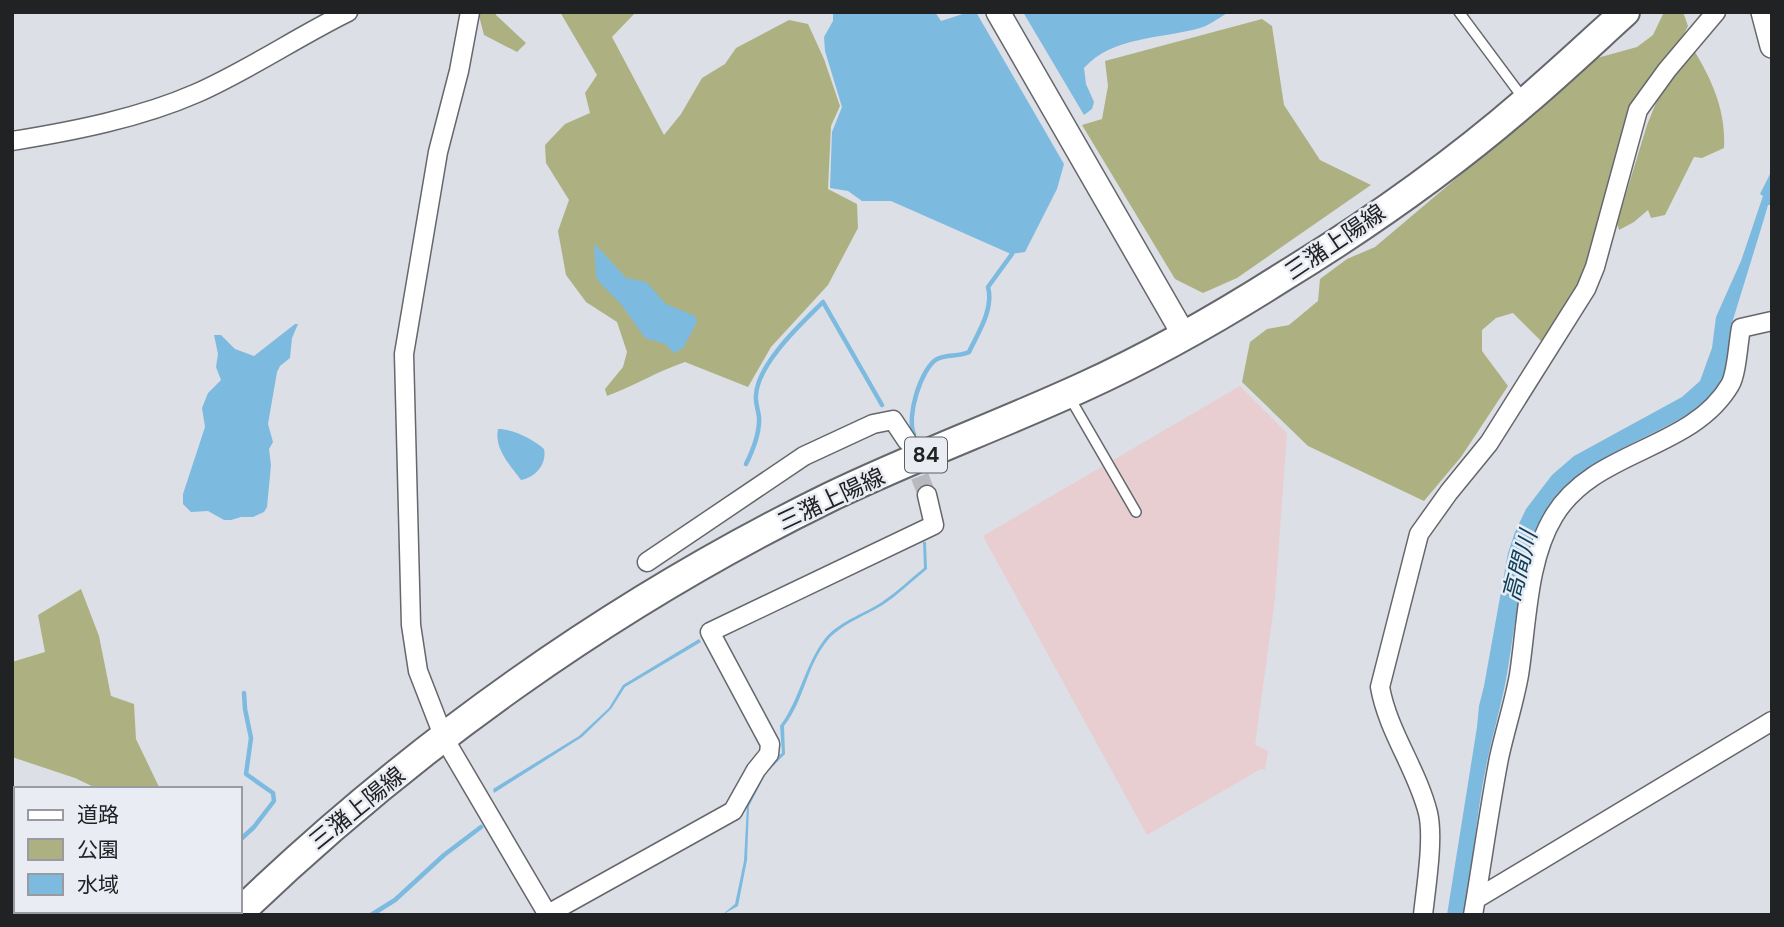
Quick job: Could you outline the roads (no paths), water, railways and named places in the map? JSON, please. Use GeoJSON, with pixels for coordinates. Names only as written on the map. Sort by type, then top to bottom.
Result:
{"type":"FeatureCollection","features":[{"type":"Feature","properties":{"kind":"main road","name":"三潴上陽線"},"geometry":{"type":"LineString","coordinates":[[242,910],[314,842],[444,738],[496,698],[596,629],[673,581],[833,496],[1068,394],[1184,335],[1280,279],[1369,221],[1445,166],[1526,101],[1625,12]]}},
{"type":"Feature","properties":{"kind":"street"},"geometry":{"type":"LineString","coordinates":[[12,141],[50,135],[163,107],[199,92],[348,12]]}},
{"type":"Feature","properties":{"kind":"street"},"geometry":{"type":"LineString","coordinates":[[470,12],[459,71],[438,152],[404,354],[411,625],[418,671],[444,738],[548,914],[733,811],[756,770],[769,754],[770,744],[710,632],[934,525],[927,495]]}},
{"type":"Feature","properties":{"kind":"street"},"geometry":{"type":"LineString","coordinates":[[998,12],[1184,335]]}},
{"type":"Feature","properties":{"kind":"street"},"geometry":{"type":"LineString","coordinates":[[1423,915],[1429,816],[1420,788],[1384,712],[1380,687],[1419,534],[1489,443],[1587,289],[1638,110],[1667,70],[1716,12]]}},
{"type":"Feature","properties":{"kind":"street"},"geometry":{"type":"LineString","coordinates":[[1763,12],[1772,47]]}},
{"type":"Feature","properties":{"kind":"street"},"geometry":{"type":"LineString","coordinates":[[1474,907],[1499,757],[1518,678],[1537,552],[1554,515],[1577,488],[1608,466],[1683,429],[1712,408],[1732,383],[1741,328],[1772,321]]}},
{"type":"Feature","properties":{"kind":"street"},"geometry":{"type":"LineString","coordinates":[[648,562],[804,456],[873,424],[893,421],[906,441]]}},
{"type":"Feature","properties":{"kind":"street"},"geometry":{"type":"LineString","coordinates":[[1474,907],[1772,721]]}},
{"type":"Feature","properties":{"kind":"lane"},"geometry":{"type":"LineString","coordinates":[[1459,12],[1526,101]]}},
{"type":"Feature","properties":{"kind":"lane"},"geometry":{"type":"LineString","coordinates":[[1068,394],[1136,512]]}},
{"type":"Feature","properties":{"kind":"water"},"geometry":{"type":"Polygon","coordinates":[[[833,12],[935,12],[941,21],[976,12],[1064,164],[1057,189],[1025,252],[1011,254],[891,201],[862,201],[848,191],[830,188],[832,132],[842,107],[825,51],[824,37],[833,21],[833,12]]]}},
{"type":"Feature","properties":{"kind":"water"},"geometry":{"type":"Polygon","coordinates":[[[1023,12],[1229,12],[1200,28],[1123,44],[1096,58],[1084,68],[1086,84],[1094,102],[1092,109],[1084,115],[1023,12]]]}},
{"type":"Feature","properties":{"kind":"water","name":"高間川"},"geometry":{"type":"Polygon","coordinates":[[[1772,170],[1772,205],[1768,205],[1732,323],[1736,327],[1730,362],[1723,379],[1700,406],[1682,418],[1622,448],[1585,471],[1553,501],[1542,518],[1527,560],[1505,685],[1488,755],[1465,915],[1447,915],[1479,706],[1508,553],[1515,532],[1526,509],[1552,475],[1574,456],[1682,397],[1700,381],[1712,348],[1716,317],[1741,261],[1763,196],[1760,194],[1772,170]]]}},
{"type":"Feature","properties":{"kind":"water"},"geometry":{"type":"Polygon","coordinates":[[[594,243],[626,278],[646,282],[666,304],[695,316],[697,322],[683,348],[674,353],[665,344],[645,338],[621,304],[599,282],[596,276],[594,243]]]}},
{"type":"Feature","properties":{"kind":"water"},"geometry":{"type":"Polygon","coordinates":[[[298,324],[292,338],[290,358],[277,372],[268,424],[273,442],[269,449],[271,465],[267,507],[264,512],[253,517],[231,520],[224,520],[208,511],[191,512],[183,504],[183,494],[205,427],[202,408],[208,393],[221,380],[216,367],[218,354],[214,335],[221,335],[235,349],[254,356],[298,324]]]}},
{"type":"Feature","properties":{"kind":"water"},"geometry":{"type":"Polygon","coordinates":[[[498,429],[522,435],[544,449],[544,460],[536,473],[521,480],[501,450],[498,429]]]}},
{"type":"Feature","properties":{"kind":"water"},"geometry":{"type":"Polygon","coordinates":[[[923,542],[926,542],[927,569],[887,602],[839,630],[820,651],[797,705],[784,726],[785,754],[766,773],[749,806],[747,860],[738,906],[722,915],[735,904],[744,861],[747,805],[771,762],[782,753],[780,726],[811,661],[824,640],[836,628],[882,602],[924,568],[923,542]]]}},
{"type":"Feature","properties":{"kind":"water"},"geometry":{"type":"Polygon","coordinates":[[[699,639],[701,642],[625,687],[611,709],[582,737],[494,793],[493,789],[579,736],[609,708],[623,685],[699,639]]]}},
{"type":"Feature","properties":{"kind":"waterway"},"geometry":{"type":"LineString","coordinates":[[914,434],[912,416],[916,394],[926,372],[937,359],[969,352],[987,312],[988,287],[1012,254]]}},
{"type":"Feature","properties":{"kind":"waterway"},"geometry":{"type":"LineString","coordinates":[[746,464],[758,429],[756,395],[764,370],[782,344],[823,302],[882,405]]}},
{"type":"Feature","properties":{"kind":"waterway"},"geometry":{"type":"LineString","coordinates":[[242,838],[274,801],[273,793],[246,774],[251,738],[244,693]]}},
{"type":"Feature","properties":{"kind":"waterway"},"geometry":{"type":"LineString","coordinates":[[371,915],[395,900],[444,855],[481,827]]}},
{"type":"Feature","properties":{"kind":"tunnel"},"geometry":{"type":"LineString","coordinates":[[910,451],[927,495]]}}]}
